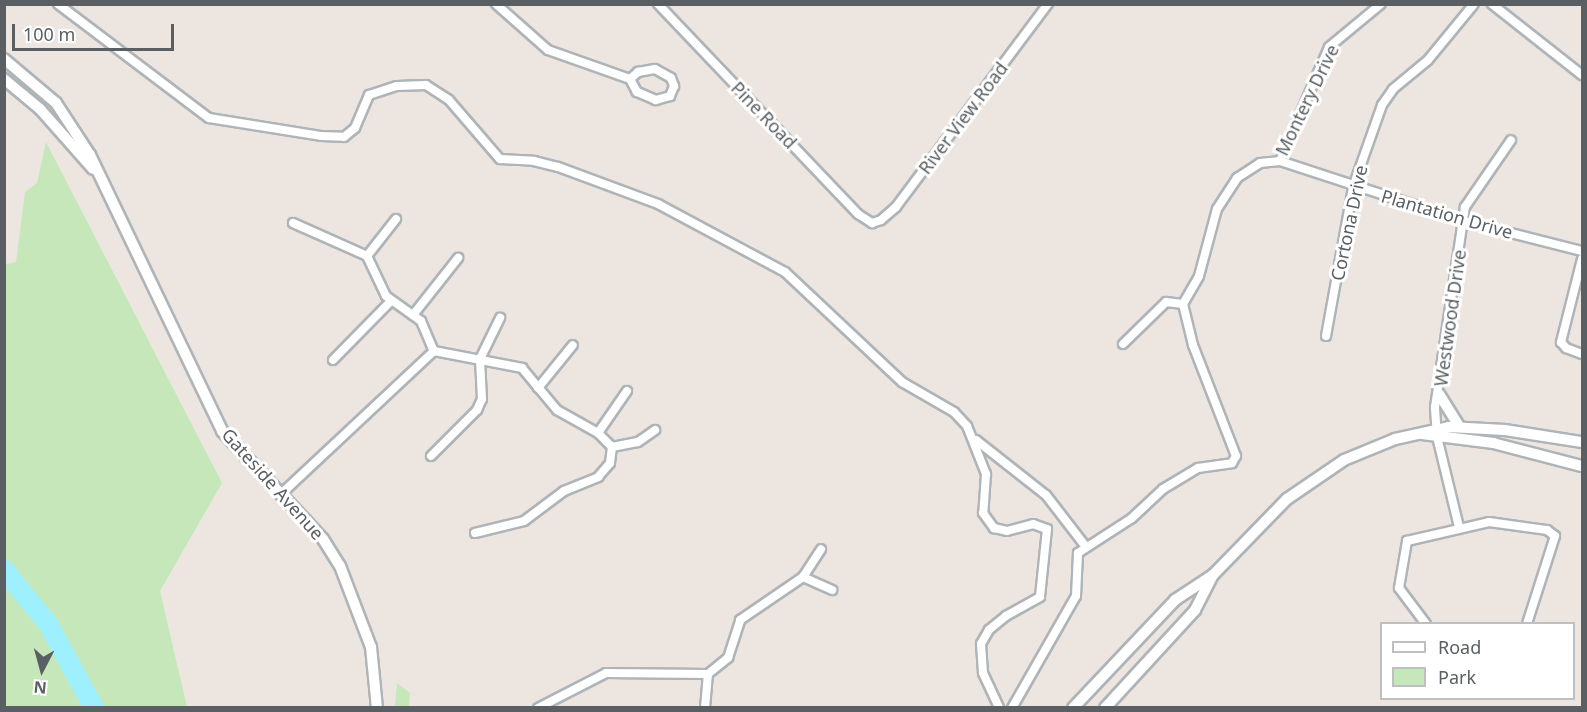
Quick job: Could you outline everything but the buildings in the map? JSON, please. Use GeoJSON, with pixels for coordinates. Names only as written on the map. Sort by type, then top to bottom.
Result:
{"type":"FeatureCollection","features":[{"type":"Feature","properties":{"kind":"street"},"geometry":{"type":"LineString","coordinates":[[58,4],[208,118],[321,136],[344,136],[355,128],[366,98],[378,90],[413,84],[437,90],[500,159],[534,160],[601,181],[711,230],[785,272],[902,382],[954,412],[976,440],[1046,495],[1086,547]]}},
{"type":"Feature","properties":{"kind":"street"},"geometry":{"type":"LineString","coordinates":[[496,4],[548,50],[630,80],[637,92],[649,99],[662,99],[674,90],[671,78],[655,69],[638,72],[630,80]]}},
{"type":"Feature","properties":{"kind":"street","name":"Pine Road"},"geometry":{"type":"LineString","coordinates":[[658,4],[858,214],[872,223]]}},
{"type":"Feature","properties":{"kind":"street","name":"River View Road"},"geometry":{"type":"LineString","coordinates":[[872,223],[881,220],[896,207],[1048,4]]}},
{"type":"Feature","properties":{"kind":"street","name":"Montery Drive"},"geometry":{"type":"LineString","coordinates":[[1183,304],[1199,276],[1222,198],[1249,168],[1280,161],[1329,47],[1381,4]]}},
{"type":"Feature","properties":{"kind":"street","name":"Cortona Drive"},"geometry":{"type":"LineString","coordinates":[[1326,336],[1353,187],[1386,97],[1428,60],[1474,4]]}},
{"type":"Feature","properties":{"kind":"street"},"geometry":{"type":"LineString","coordinates":[[1492,4],[1582,75]]}},
{"type":"Feature","properties":{"kind":"street","name":"Gateside Avenue"},"geometry":{"type":"LineString","coordinates":[[4,59],[56,103],[90,155],[214,416],[234,446],[323,539],[347,581],[371,647],[377,708]]}},
{"type":"Feature","properties":{"kind":"street","name":"Gateside Avenue"},"geometry":{"type":"LineString","coordinates":[[4,79],[40,109],[96,171]]}},
{"type":"Feature","properties":{"kind":"street","name":"Westwood Drive"},"geometry":{"type":"LineString","coordinates":[[1436,433],[1439,394],[1467,201],[1511,140]]}},
{"type":"Feature","properties":{"kind":"street","name":"Plantation Drive"},"geometry":{"type":"LineString","coordinates":[[1280,161],[1353,187],[1464,221],[1582,251]]}},
{"type":"Feature","properties":{"kind":"street"},"geometry":{"type":"LineString","coordinates":[[367,256],[396,219]]}},
{"type":"Feature","properties":{"kind":"street"},"geometry":{"type":"LineString","coordinates":[[293,223],[367,256],[391,301],[413,315],[424,327],[434,351]]}},
{"type":"Feature","properties":{"kind":"street"},"geometry":{"type":"LineString","coordinates":[[413,315],[458,258]]}},
{"type":"Feature","properties":{"kind":"street"},"geometry":{"type":"LineString","coordinates":[[1582,259],[1561,339],[1566,348],[1582,354]]}},
{"type":"Feature","properties":{"kind":"street"},"geometry":{"type":"LineString","coordinates":[[333,360],[391,301]]}},
{"type":"Feature","properties":{"kind":"street"},"geometry":{"type":"LineString","coordinates":[[1012,708],[1076,596],[1078,553],[1131,518],[1162,489],[1198,468],[1232,463],[1236,456],[1193,345],[1183,304],[1166,302],[1124,344]]}},
{"type":"Feature","properties":{"kind":"street"},"geometry":{"type":"LineString","coordinates":[[432,456],[477,410],[483,389],[480,359],[500,318]]}},
{"type":"Feature","properties":{"kind":"street"},"geometry":{"type":"LineString","coordinates":[[538,388],[573,345]]}},
{"type":"Feature","properties":{"kind":"street"},"geometry":{"type":"LineString","coordinates":[[280,495],[434,351]]}},
{"type":"Feature","properties":{"kind":"street"},"geometry":{"type":"LineString","coordinates":[[434,351],[522,368],[557,410],[598,434],[612,447]]}},
{"type":"Feature","properties":{"kind":"street"},"geometry":{"type":"LineString","coordinates":[[598,434],[627,392]]}},
{"type":"Feature","properties":{"kind":"street"},"geometry":{"type":"LineString","coordinates":[[1439,394],[1460,427]]}},
{"type":"Feature","properties":{"kind":"street"},"geometry":{"type":"LineString","coordinates":[[1073,708],[1175,600],[1213,575],[1267,518],[1325,471],[1370,448],[1421,434],[1460,427],[1582,442]]}},
{"type":"Feature","properties":{"kind":"street"},"geometry":{"type":"LineString","coordinates":[[612,447],[638,442],[655,430]]}},
{"type":"Feature","properties":{"kind":"street"},"geometry":{"type":"LineString","coordinates":[[1436,433],[1493,442],[1582,466]]}},
{"type":"Feature","properties":{"kind":"street"},"geometry":{"type":"LineString","coordinates":[[1436,433],[1459,526]]}},
{"type":"Feature","properties":{"kind":"street"},"geometry":{"type":"LineString","coordinates":[[976,440],[986,474],[983,513],[987,520],[994,528],[1007,531],[1033,524],[1042,525],[1048,539],[1040,597],[1006,616],[989,630],[981,644],[983,673],[999,708]]}},
{"type":"Feature","properties":{"kind":"street"},"geometry":{"type":"LineString","coordinates":[[475,533],[524,521],[564,491],[598,477],[610,463],[612,447]]}},
{"type":"Feature","properties":{"kind":"street"},"geometry":{"type":"LineString","coordinates":[[1425,622],[1400,588],[1407,541],[1417,536],[1459,526],[1489,522],[1547,530],[1555,536],[1528,622]]}},
{"type":"Feature","properties":{"kind":"street"},"geometry":{"type":"LineString","coordinates":[[538,708],[606,673],[708,674],[728,658],[740,620],[803,577],[821,549]]}},
{"type":"Feature","properties":{"kind":"street"},"geometry":{"type":"LineString","coordinates":[[1105,708],[1195,610],[1213,575]]}},
{"type":"Feature","properties":{"kind":"street"},"geometry":{"type":"LineString","coordinates":[[803,577],[831,590]]}},
{"type":"Feature","properties":{"kind":"street"},"geometry":{"type":"LineString","coordinates":[[705,708],[708,674]]}},
{"type":"Feature","properties":{"kind":"green space"},"geometry":{"type":"Polygon","coordinates":[[[46,142],[222,483],[160,591],[187,707],[5,707],[5,264],[16,262],[25,192],[37,183],[46,142]]]}},
{"type":"Feature","properties":{"kind":"green space"},"geometry":{"type":"Polygon","coordinates":[[[397,683],[410,693],[409,707],[395,707],[397,683]]]}},
{"type":"Feature","properties":{"kind":"waterway"},"geometry":{"type":"LineString","coordinates":[[4,570],[48,624],[94,708]]}}]}
